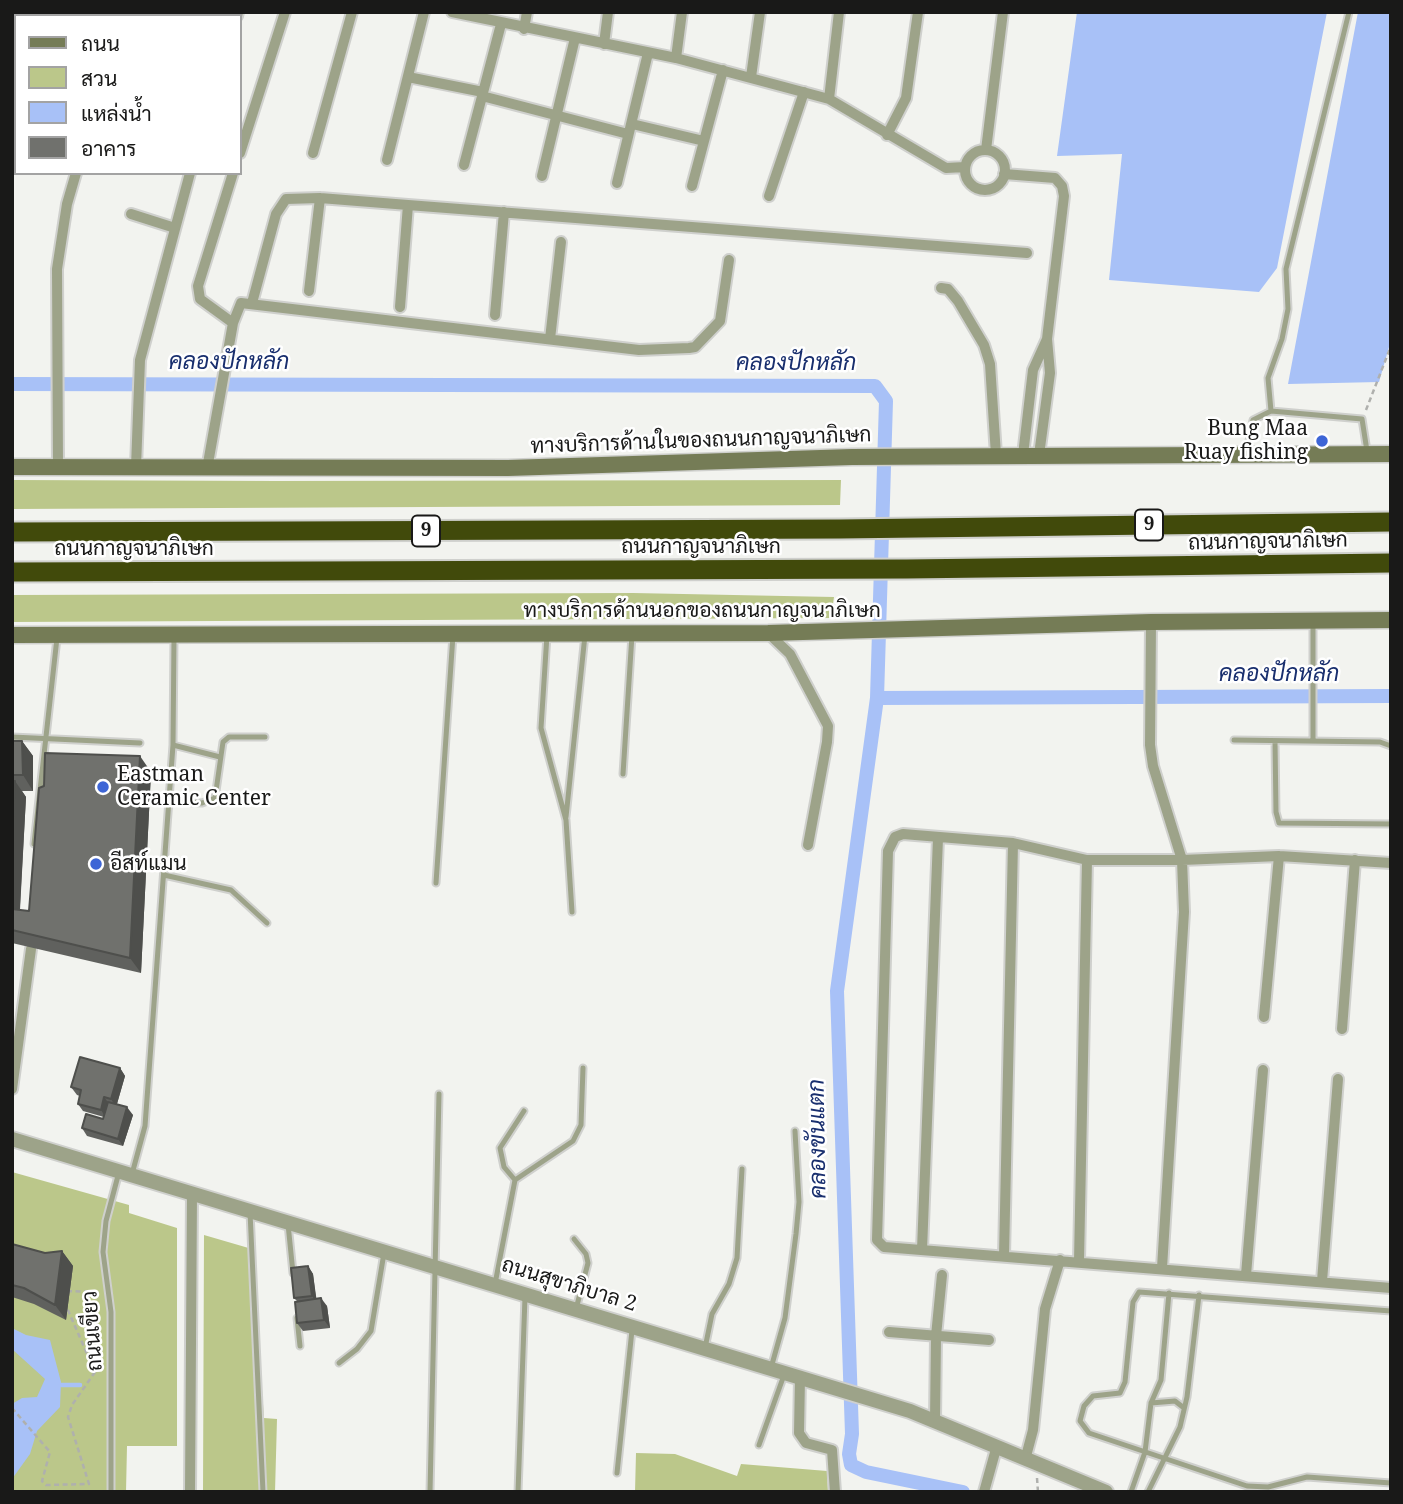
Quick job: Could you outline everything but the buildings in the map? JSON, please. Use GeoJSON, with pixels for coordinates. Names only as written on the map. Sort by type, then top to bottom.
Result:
{"type":"FeatureCollection","features":[{"type":"Feature","properties":{"kind":"highway","name":"ถนนกาญจนาภิเษก"},"geometry":{"type":"LineString","coordinates":[[12,532],[839,529],[1391,523]]}},
{"type":"Feature","properties":{"kind":"highway","name":"ถนนกาญจนาภิเษก"},"geometry":{"type":"LineString","coordinates":[[12,572],[907,569],[1391,563]]}},
{"type":"Feature","properties":{"kind":"main road","name":"ทางบริการด้านในของถนนกาญจนาภิเษก"},"geometry":{"type":"LineString","coordinates":[[12,467],[508,468],[914,456],[1391,454]]}},
{"type":"Feature","properties":{"kind":"main road","name":"ทางบริการด้านนอกของถนนกาญจนาภิเษก"},"geometry":{"type":"LineString","coordinates":[[12,635],[900,632],[1151,622],[1391,620]]}},
{"type":"Feature","properties":{"kind":"street"},"geometry":{"type":"LineString","coordinates":[[242,147],[285,12]]}},
{"type":"Feature","properties":{"kind":"street"},"geometry":{"type":"LineString","coordinates":[[313,153],[352,12]]}},
{"type":"Feature","properties":{"kind":"street"},"geometry":{"type":"LineString","coordinates":[[387,160],[424,12]]}},
{"type":"Feature","properties":{"kind":"street"},"geometry":{"type":"LineString","coordinates":[[452,12],[524,29],[676,58],[829,99],[946,168],[965,167]]}},
{"type":"Feature","properties":{"kind":"street"},"geometry":{"type":"LineString","coordinates":[[524,29],[527,12]]}},
{"type":"Feature","properties":{"kind":"street"},"geometry":{"type":"LineString","coordinates":[[604,44],[608,12]]}},
{"type":"Feature","properties":{"kind":"street"},"geometry":{"type":"LineString","coordinates":[[676,58],[682,12]]}},
{"type":"Feature","properties":{"kind":"street"},"geometry":{"type":"LineString","coordinates":[[751,77],[760,12]]}},
{"type":"Feature","properties":{"kind":"street"},"geometry":{"type":"LineString","coordinates":[[829,99],[839,12]]}},
{"type":"Feature","properties":{"kind":"street"},"geometry":{"type":"LineString","coordinates":[[887,135],[906,99],[918,12]]}},
{"type":"Feature","properties":{"kind":"street"},"geometry":{"type":"LineString","coordinates":[[986,150],[1003,12]]}},
{"type":"Feature","properties":{"kind":"street"},"geometry":{"type":"LineString","coordinates":[[464,165],[501,24]]}},
{"type":"Feature","properties":{"kind":"street"},"geometry":{"type":"LineString","coordinates":[[542,176],[575,38]]}},
{"type":"Feature","properties":{"kind":"street"},"geometry":{"type":"LineString","coordinates":[[617,183],[648,53]]}},
{"type":"Feature","properties":{"kind":"street"},"geometry":{"type":"LineString","coordinates":[[692,186],[723,70]]}},
{"type":"Feature","properties":{"kind":"street"},"geometry":{"type":"LineString","coordinates":[[408,77],[557,115],[704,141]]}},
{"type":"Feature","properties":{"kind":"street"},"geometry":{"type":"LineString","coordinates":[[769,197],[804,92]]}},
{"type":"Feature","properties":{"kind":"street"},"geometry":{"type":"LineString","coordinates":[[986,150],[1002,159],[1004,174],[998,186],[980,189],[966,177],[965,167],[969,158],[986,150]]}},
{"type":"Feature","properties":{"kind":"street"},"geometry":{"type":"LineString","coordinates":[[1004,174],[1055,178],[1062,186],[1064,208],[1047,339],[1050,373],[1031,455]]}},
{"type":"Feature","properties":{"kind":"street"},"geometry":{"type":"LineString","coordinates":[[58,467],[57,269],[66,204],[75,175]]}},
{"type":"Feature","properties":{"kind":"street"},"geometry":{"type":"LineString","coordinates":[[136,467],[136,405],[140,360],[189,175]]}},
{"type":"Feature","properties":{"kind":"street"},"geometry":{"type":"LineString","coordinates":[[232,175],[198,286],[200,299],[233,323]]}},
{"type":"Feature","properties":{"kind":"street"},"geometry":{"type":"LineString","coordinates":[[252,303],[275,214],[286,199],[320,198],[1027,253]]}},
{"type":"Feature","properties":{"kind":"street"},"geometry":{"type":"LineString","coordinates":[[309,291],[320,198]]}},
{"type":"Feature","properties":{"kind":"street"},"geometry":{"type":"LineString","coordinates":[[400,307],[408,205]]}},
{"type":"Feature","properties":{"kind":"street"},"geometry":{"type":"LineString","coordinates":[[495,315],[504,212]]}},
{"type":"Feature","properties":{"kind":"street"},"geometry":{"type":"LineString","coordinates":[[131,214],[175,228]]}},
{"type":"Feature","properties":{"kind":"street"},"geometry":{"type":"LineString","coordinates":[[550,339],[561,242]]}},
{"type":"Feature","properties":{"kind":"street"},"geometry":{"type":"LineString","coordinates":[[207,468],[233,323],[239,305],[252,303],[639,350],[695,347],[720,321],[729,260]]}},
{"type":"Feature","properties":{"kind":"street"},"geometry":{"type":"LineString","coordinates":[[940,288],[948,289],[958,301],[984,345],[990,364],[996,456]]}},
{"type":"Feature","properties":{"kind":"street"},"geometry":{"type":"LineString","coordinates":[[1031,455],[1033,370],[1047,339]]}},
{"type":"Feature","properties":{"kind":"street"},"geometry":{"type":"LineString","coordinates":[[1151,622],[1149,678],[1153,766],[1182,860],[1184,912],[1162,1268]]}},
{"type":"Feature","properties":{"kind":"street"},"geometry":{"type":"LineString","coordinates":[[768,633],[790,654],[828,726],[808,845]]}},
{"type":"Feature","properties":{"kind":"street"},"geometry":{"type":"LineString","coordinates":[[1391,863],[1279,856],[1087,860],[1013,844],[903,834],[889,843],[877,1240],[884,1247],[1391,1287]]}},
{"type":"Feature","properties":{"kind":"street"},"geometry":{"type":"LineString","coordinates":[[922,1250],[938,838]]}},
{"type":"Feature","properties":{"kind":"street"},"geometry":{"type":"LineString","coordinates":[[1004,1255],[1013,844]]}},
{"type":"Feature","properties":{"kind":"street"},"geometry":{"type":"LineString","coordinates":[[1264,1017],[1279,856]]}},
{"type":"Feature","properties":{"kind":"street"},"geometry":{"type":"LineString","coordinates":[[1079,1261],[1087,860]]}},
{"type":"Feature","properties":{"kind":"street"},"geometry":{"type":"LineString","coordinates":[[1342,1029],[1355,860]]}},
{"type":"Feature","properties":{"kind":"street"},"geometry":{"type":"LineString","coordinates":[[12,1089],[31,949]]}},
{"type":"Feature","properties":{"kind":"street"},"geometry":{"type":"LineString","coordinates":[[1246,1275],[1263,1070]]}},
{"type":"Feature","properties":{"kind":"street"},"geometry":{"type":"LineString","coordinates":[[1322,1281],[1338,1079]]}},
{"type":"Feature","properties":{"kind":"street","name":"ถนนสุขาภิบาล 2"},"geometry":{"type":"LineString","coordinates":[[12,1139],[894,1406],[1106,1492]]}},
{"type":"Feature","properties":{"kind":"street"},"geometry":{"type":"LineString","coordinates":[[190,1492],[192,1192]]}},
{"type":"Feature","properties":{"kind":"street"},"geometry":{"type":"LineString","coordinates":[[1025,1460],[1033,1430],[1045,1309],[1060,1260]]}},
{"type":"Feature","properties":{"kind":"street"},"geometry":{"type":"LineString","coordinates":[[936,1421],[936,1336],[942,1275]]}},
{"type":"Feature","properties":{"kind":"street"},"geometry":{"type":"LineString","coordinates":[[889,1332],[989,1340]]}},
{"type":"Feature","properties":{"kind":"street"},"geometry":{"type":"LineString","coordinates":[[800,1377],[799,1433],[806,1443],[832,1450],[835,1492]]}},
{"type":"Feature","properties":{"kind":"street"},"geometry":{"type":"LineString","coordinates":[[985,1487],[996,1449]]}},
{"type":"Feature","properties":{"kind":"lane"},"geometry":{"type":"LineString","coordinates":[[1271,411],[1268,378],[1282,340],[1288,309],[1286,269],[1349,12]]}},
{"type":"Feature","properties":{"kind":"lane"},"geometry":{"type":"LineString","coordinates":[[1247,454],[1253,420],[1271,411],[1362,419],[1367,454]]}},
{"type":"Feature","properties":{"kind":"lane"},"geometry":{"type":"LineString","coordinates":[[1313,740],[1314,620]]}},
{"type":"Feature","properties":{"kind":"lane"},"geometry":{"type":"LineString","coordinates":[[436,883],[453,632]]}},
{"type":"Feature","properties":{"kind":"lane"},"geometry":{"type":"LineString","coordinates":[[547,632],[541,728],[566,820]]}},
{"type":"Feature","properties":{"kind":"lane"},"geometry":{"type":"LineString","coordinates":[[572,912],[566,820],[585,632]]}},
{"type":"Feature","properties":{"kind":"lane"},"geometry":{"type":"LineString","coordinates":[[623,774],[632,632]]}},
{"type":"Feature","properties":{"kind":"lane","name":"ถนนเขียว"},"geometry":{"type":"LineString","coordinates":[[111,1492],[111,1312],[103,1252],[106,1221],[145,1126],[173,745],[174,634]]}},
{"type":"Feature","properties":{"kind":"lane"},"geometry":{"type":"LineString","coordinates":[[34,858],[36,805],[47,739],[57,635]]}},
{"type":"Feature","properties":{"kind":"lane"},"geometry":{"type":"LineString","coordinates":[[12,737],[140,743]]}},
{"type":"Feature","properties":{"kind":"lane"},"geometry":{"type":"LineString","coordinates":[[169,802],[202,803],[215,798],[223,742],[229,737],[265,737]]}},
{"type":"Feature","properties":{"kind":"lane"},"geometry":{"type":"LineString","coordinates":[[1234,740],[1380,742],[1391,746]]}},
{"type":"Feature","properties":{"kind":"lane"},"geometry":{"type":"LineString","coordinates":[[1275,741],[1276,812],[1279,823],[1391,824]]}},
{"type":"Feature","properties":{"kind":"lane"},"geometry":{"type":"LineString","coordinates":[[173,745],[220,757]]}},
{"type":"Feature","properties":{"kind":"lane"},"geometry":{"type":"LineString","coordinates":[[164,875],[231,890],[267,923]]}},
{"type":"Feature","properties":{"kind":"lane"},"geometry":{"type":"LineString","coordinates":[[495,1284],[515,1180],[573,1141],[580,1125],[583,1068]]}},
{"type":"Feature","properties":{"kind":"lane"},"geometry":{"type":"LineString","coordinates":[[430,1492],[433,1265],[439,1094]]}},
{"type":"Feature","properties":{"kind":"lane"},"geometry":{"type":"LineString","coordinates":[[515,1180],[504,1167],[500,1148],[524,1111]]}},
{"type":"Feature","properties":{"kind":"lane"},"geometry":{"type":"LineString","coordinates":[[759,1445],[778,1370],[796,1234],[799,1202],[795,1131]]}},
{"type":"Feature","properties":{"kind":"lane"},"geometry":{"type":"LineString","coordinates":[[705,1348],[712,1314],[729,1284],[737,1258],[742,1169]]}},
{"type":"Feature","properties":{"kind":"lane"},"geometry":{"type":"LineString","coordinates":[[250,1209],[263,1492]]}},
{"type":"Feature","properties":{"kind":"lane"},"geometry":{"type":"LineString","coordinates":[[288,1221],[293,1279]]}},
{"type":"Feature","properties":{"kind":"lane"},"geometry":{"type":"LineString","coordinates":[[574,1239],[586,1254],[588,1264],[576,1309]]}},
{"type":"Feature","properties":{"kind":"lane"},"geometry":{"type":"LineString","coordinates":[[340,1363],[357,1349],[371,1331],[384,1250]]}},
{"type":"Feature","properties":{"kind":"lane"},"geometry":{"type":"LineString","coordinates":[[1391,1311],[1139,1292],[1133,1302],[1125,1382],[1120,1393],[1093,1396],[1084,1406],[1080,1421],[1089,1433],[1247,1486],[1268,1487],[1307,1477],[1391,1483]]}},
{"type":"Feature","properties":{"kind":"lane"},"geometry":{"type":"LineString","coordinates":[[518,1492],[525,1293]]}},
{"type":"Feature","properties":{"kind":"lane"},"geometry":{"type":"LineString","coordinates":[[1130,1492],[1145,1451],[1151,1404],[1161,1380],[1169,1293]]}},
{"type":"Feature","properties":{"kind":"lane"},"geometry":{"type":"LineString","coordinates":[[1148,1492],[1166,1459],[1184,1408],[1199,1295]]}},
{"type":"Feature","properties":{"kind":"lane"},"geometry":{"type":"LineString","coordinates":[[296,1306],[300,1346]]}},
{"type":"Feature","properties":{"kind":"lane"},"geometry":{"type":"LineString","coordinates":[[617,1473],[632,1326]]}},
{"type":"Feature","properties":{"kind":"lane"},"geometry":{"type":"LineString","coordinates":[[1151,1404],[1175,1401],[1184,1408]]}},
{"type":"Feature","properties":{"kind":"path"},"geometry":{"type":"LineString","coordinates":[[1362,419],[1391,346]]}},
{"type":"Feature","properties":{"kind":"path"},"geometry":{"type":"LineString","coordinates":[[12,1408],[50,1452],[42,1481],[46,1485],[89,1484],[68,1417],[72,1405],[95,1372],[61,1290],[108,1292]]}},
{"type":"Feature","properties":{"kind":"green space"},"geometry":{"type":"Polygon","coordinates":[[[12,480],[841,480],[840,505],[12,509],[12,480]]]}},
{"type":"Feature","properties":{"kind":"green space"},"geometry":{"type":"Polygon","coordinates":[[[633,593],[834,597],[831,618],[12,622],[12,595],[633,593]]]}},
{"type":"Feature","properties":{"kind":"green space"},"geometry":{"type":"Polygon","coordinates":[[[12,1172],[129,1205],[129,1213],[177,1228],[177,1446],[127,1446],[126,1492],[12,1492],[12,1172]]]}},
{"type":"Feature","properties":{"kind":"green space"},"geometry":{"type":"Polygon","coordinates":[[[204,1235],[252,1249],[264,1418],[277,1419],[275,1492],[203,1492],[204,1235]]]}},
{"type":"Feature","properties":{"kind":"green space"},"geometry":{"type":"Polygon","coordinates":[[[636,1453],[675,1454],[737,1476],[741,1464],[827,1471],[828,1492],[635,1492],[636,1453]]]}},
{"type":"Feature","properties":{"kind":"water"},"geometry":{"type":"Polygon","coordinates":[[[1077,12],[1327,12],[1277,268],[1259,292],[1109,280],[1122,154],[1057,156],[1077,12]]]}},
{"type":"Feature","properties":{"kind":"water"},"geometry":{"type":"Polygon","coordinates":[[[1358,12],[1391,12],[1391,340],[1379,382],[1288,384],[1358,12]]]}},
{"type":"Feature","properties":{"kind":"water"},"geometry":{"type":"Polygon","coordinates":[[[12,1328],[26,1335],[50,1340],[61,1382],[60,1407],[37,1431],[30,1454],[12,1479],[12,1404],[22,1398],[37,1397],[45,1379],[12,1349],[12,1328]]]}},
{"type":"Feature","properties":{"kind":"waterway","name":"คลองปักหลัก"},"geometry":{"type":"LineString","coordinates":[[12,384],[875,386],[886,401],[877,698],[837,991],[852,1434],[849,1454],[851,1465],[866,1472],[963,1492]]}},
{"type":"Feature","properties":{"kind":"waterway","name":"คลองปักหลัก"},"geometry":{"type":"LineString","coordinates":[[877,698],[1391,696]]}},
{"type":"Feature","properties":{"kind":"waterway"},"geometry":{"type":"LineString","coordinates":[[61,1385],[80,1385]]}},
{"type":"Feature","properties":{"kind":"place","name":"Bung Maa Ruay fishing"},"geometry":{"type":"Point","coordinates":[1322,441]}},
{"type":"Feature","properties":{"kind":"place","name":"Eastman Ceramic Center"},"geometry":{"type":"Point","coordinates":[103,787]}},
{"type":"Feature","properties":{"kind":"place","name":"อีสท์แมน"},"geometry":{"type":"Point","coordinates":[96,864]}},
{"type":"Feature","properties":{"kind":"water label","name":"คลองขันแตก"},"geometry":{"type":"Point","coordinates":[818,1139]}}]}
